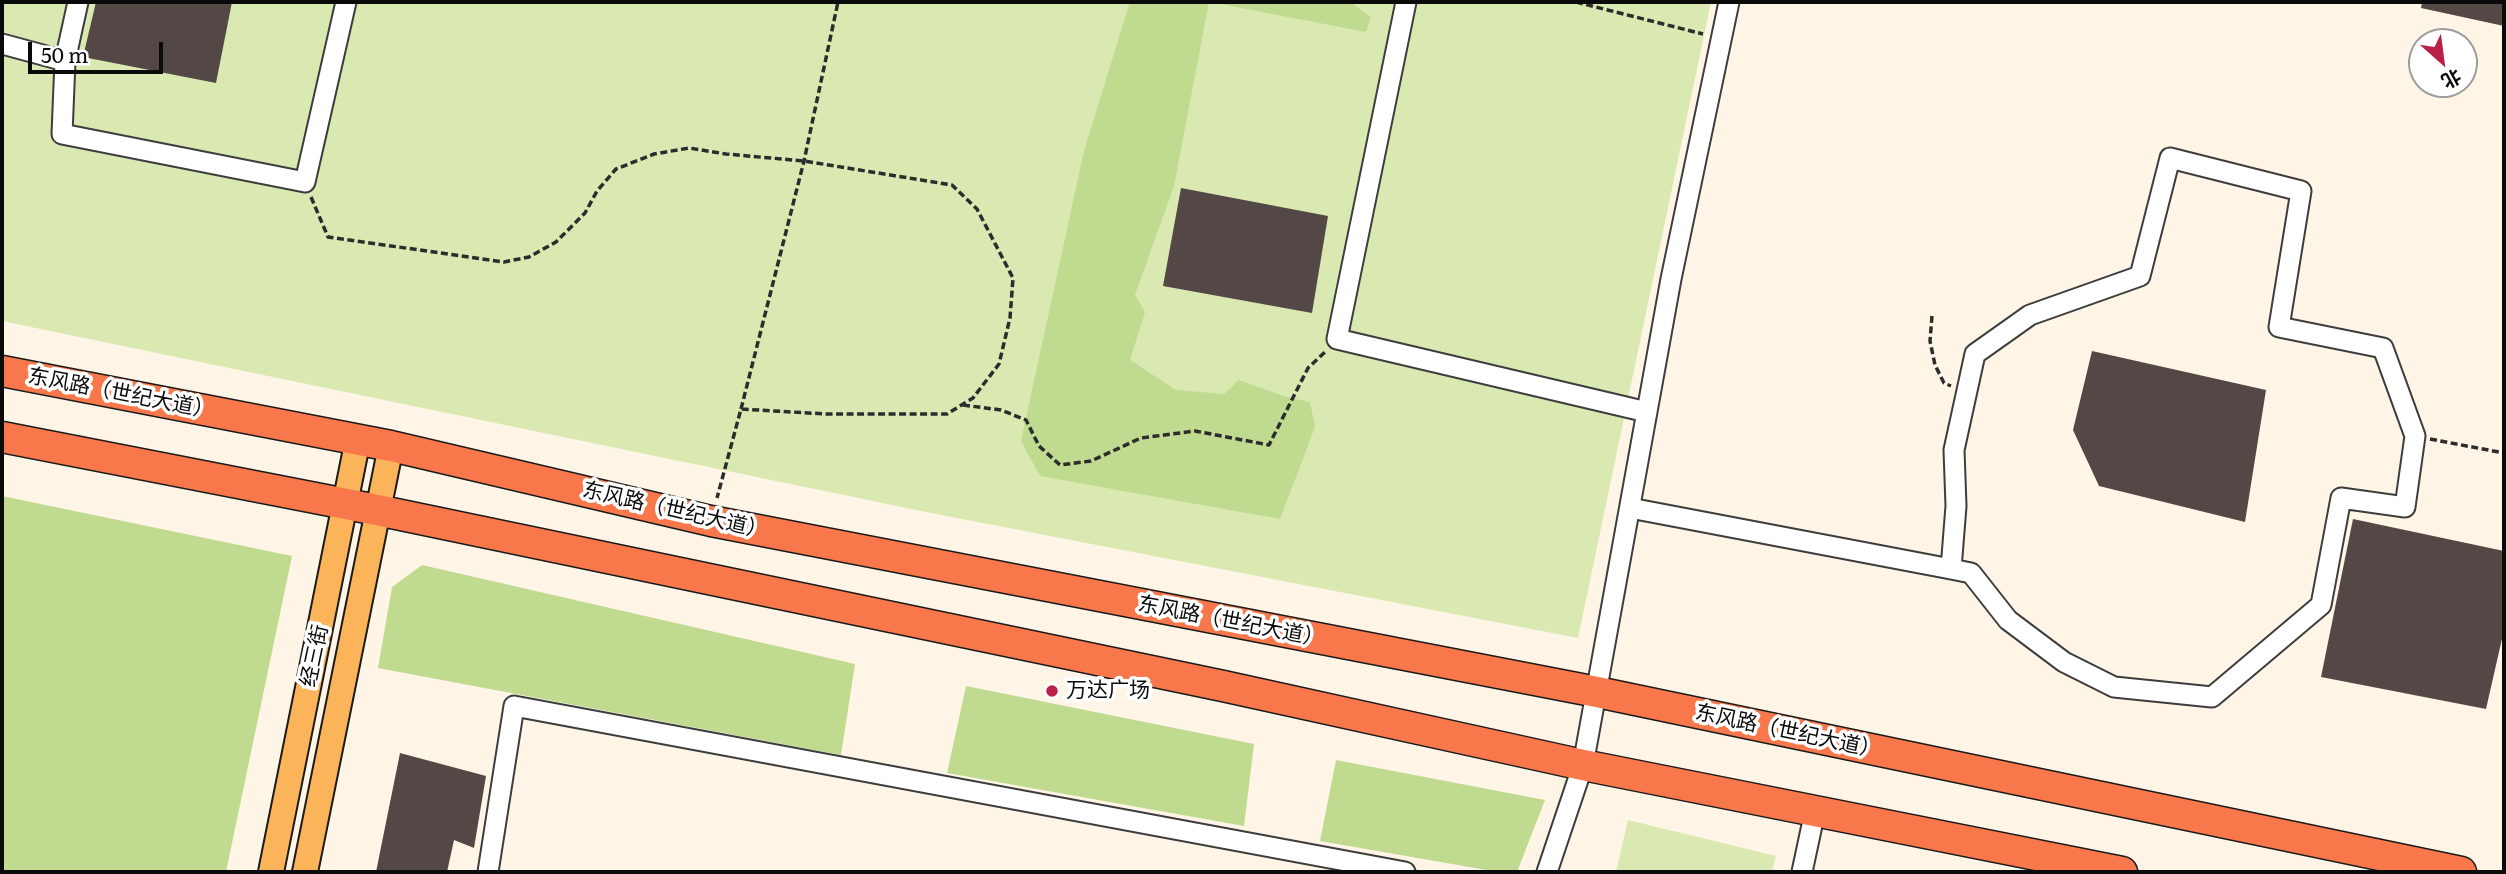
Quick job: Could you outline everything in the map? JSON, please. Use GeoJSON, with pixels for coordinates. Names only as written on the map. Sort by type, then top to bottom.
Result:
{"type":"FeatureCollection","features":[{"type":"Feature","properties":{"kind":"highway","name":"东风路（世纪大道）"},"geometry":{"type":"LineString","coordinates":[[2,371],[358,439],[711,521],[1597,692],[2461,872]]}},
{"type":"Feature","properties":{"kind":"highway"},"geometry":{"type":"LineString","coordinates":[[2,437],[345,503],[1223,686],[1583,765],[2122,872]]}},
{"type":"Feature","properties":{"kind":"main road","name":"经三街"},"geometry":{"type":"LineString","coordinates":[[271,872],[358,439]]}},
{"type":"Feature","properties":{"kind":"main road","name":"经三街"},"geometry":{"type":"LineString","coordinates":[[305,872],[391,446]]}},
{"type":"Feature","properties":{"kind":"street"},"geometry":{"type":"LineString","coordinates":[[78,2],[65,61],[62,134],[305,182],[346,2]]}},
{"type":"Feature","properties":{"kind":"street"},"geometry":{"type":"LineString","coordinates":[[1406,2],[1337,339],[1647,412]]}},
{"type":"Feature","properties":{"kind":"street"},"geometry":{"type":"LineString","coordinates":[[1547,872],[1583,765],[1671,278],[1729,2]]}},
{"type":"Feature","properties":{"kind":"street"},"geometry":{"type":"LineString","coordinates":[[2,44],[65,61]]}},
{"type":"Feature","properties":{"kind":"street"},"geometry":{"type":"LineString","coordinates":[[1630,508],[1971,573],[2008,620],[2064,662],[2114,687],[2212,697],[2321,605],[2341,498],[2405,507],[2415,436],[2383,348],[2280,327],[2301,191],[2170,158],[2140,276],[2030,315],[1975,354],[1954,450],[1955,506],[1951,569]]}},
{"type":"Feature","properties":{"kind":"street"},"geometry":{"type":"LineString","coordinates":[[488,872],[514,706],[1405,872]]}},
{"type":"Feature","properties":{"kind":"street"},"geometry":{"type":"LineString","coordinates":[[1802,872],[1815,811]]}},
{"type":"Feature","properties":{"kind":"path"},"geometry":{"type":"LineString","coordinates":[[711,521],[804,161],[838,2]]}},
{"type":"Feature","properties":{"kind":"path"},"geometry":{"type":"LineString","coordinates":[[1576,2],[1721,38]]}},
{"type":"Feature","properties":{"kind":"path"},"geometry":{"type":"LineString","coordinates":[[305,182],[328,237],[504,262],[529,257],[556,243],[585,213],[597,191],[616,169],[654,154],[689,148],[804,161],[952,185],[977,209],[1013,278],[1010,318],[999,364],[973,398],[947,414],[826,414],[741,409]]}},
{"type":"Feature","properties":{"kind":"path"},"geometry":{"type":"LineString","coordinates":[[1932,316],[1930,341],[1935,365],[1944,383],[1965,393]]}},
{"type":"Feature","properties":{"kind":"path"},"geometry":{"type":"LineString","coordinates":[[961,405],[1001,410],[1026,420],[1040,446],[1060,466],[1091,461],[1141,438],[1195,431],[1269,445],[1308,368],[1337,339]]}},
{"type":"Feature","properties":{"kind":"path"},"geometry":{"type":"LineString","coordinates":[[2415,436],[2504,453]]}},
{"type":"Feature","properties":{"kind":"green space"},"geometry":{"type":"Polygon","coordinates":[[[2,2],[1711,2],[1578,638],[926,512],[2,321],[2,2]]]}},
{"type":"Feature","properties":{"kind":"green space"},"geometry":{"type":"Polygon","coordinates":[[[1130,2],[1209,2],[1174,186],[1135,295],[1145,312],[1130,360],[1176,390],[1224,394],[1239,380],[1286,397],[1310,402],[1315,427],[1280,519],[1040,476],[1021,441],[1084,151],[1130,2]]]}},
{"type":"Feature","properties":{"kind":"green space"},"geometry":{"type":"Polygon","coordinates":[[[1210,2],[1350,2],[1371,17],[1366,32],[1210,2]]]}},
{"type":"Feature","properties":{"kind":"green space"},"geometry":{"type":"Polygon","coordinates":[[[2,496],[292,556],[226,872],[2,872],[2,496]]]}},
{"type":"Feature","properties":{"kind":"green space"},"geometry":{"type":"Polygon","coordinates":[[[422,565],[855,664],[841,755],[378,668],[392,587],[422,565]]]}},
{"type":"Feature","properties":{"kind":"green space"},"geometry":{"type":"Polygon","coordinates":[[[966,686],[1254,744],[1244,826],[947,773],[966,686]]]}},
{"type":"Feature","properties":{"kind":"green space"},"geometry":{"type":"Polygon","coordinates":[[[1336,760],[1545,800],[1517,872],[1498,872],[1320,841],[1336,760]]]}},
{"type":"Feature","properties":{"kind":"green space"},"geometry":{"type":"Polygon","coordinates":[[[1628,820],[1776,856],[1772,872],[1616,872],[1628,820]]]}},
{"type":"Feature","properties":{"kind":"building"},"geometry":{"type":"Polygon","coordinates":[[[96,2],[232,2],[216,83],[83,57],[96,2]]]}},
{"type":"Feature","properties":{"kind":"building"},"geometry":{"type":"Polygon","coordinates":[[[2422,2],[2504,2],[2504,26],[2421,8],[2422,2]]]}},
{"type":"Feature","properties":{"kind":"building"},"geometry":{"type":"Polygon","coordinates":[[[1181,188],[1328,216],[1312,313],[1163,286],[1181,188]]]}},
{"type":"Feature","properties":{"kind":"building"},"geometry":{"type":"Polygon","coordinates":[[[2092,351],[2266,390],[2245,522],[2099,486],[2073,430],[2092,351]]]}},
{"type":"Feature","properties":{"kind":"building"},"geometry":{"type":"Polygon","coordinates":[[[2353,519],[2504,551],[2504,630],[2486,709],[2321,677],[2353,519]]]}},
{"type":"Feature","properties":{"kind":"building"},"geometry":{"type":"Polygon","coordinates":[[[400,753],[486,776],[474,848],[454,840],[447,872],[376,872],[400,753]]]}},
{"type":"Feature","properties":{"kind":"place","name":"万达广场"},"geometry":{"type":"Point","coordinates":[1052,691]}}]}
